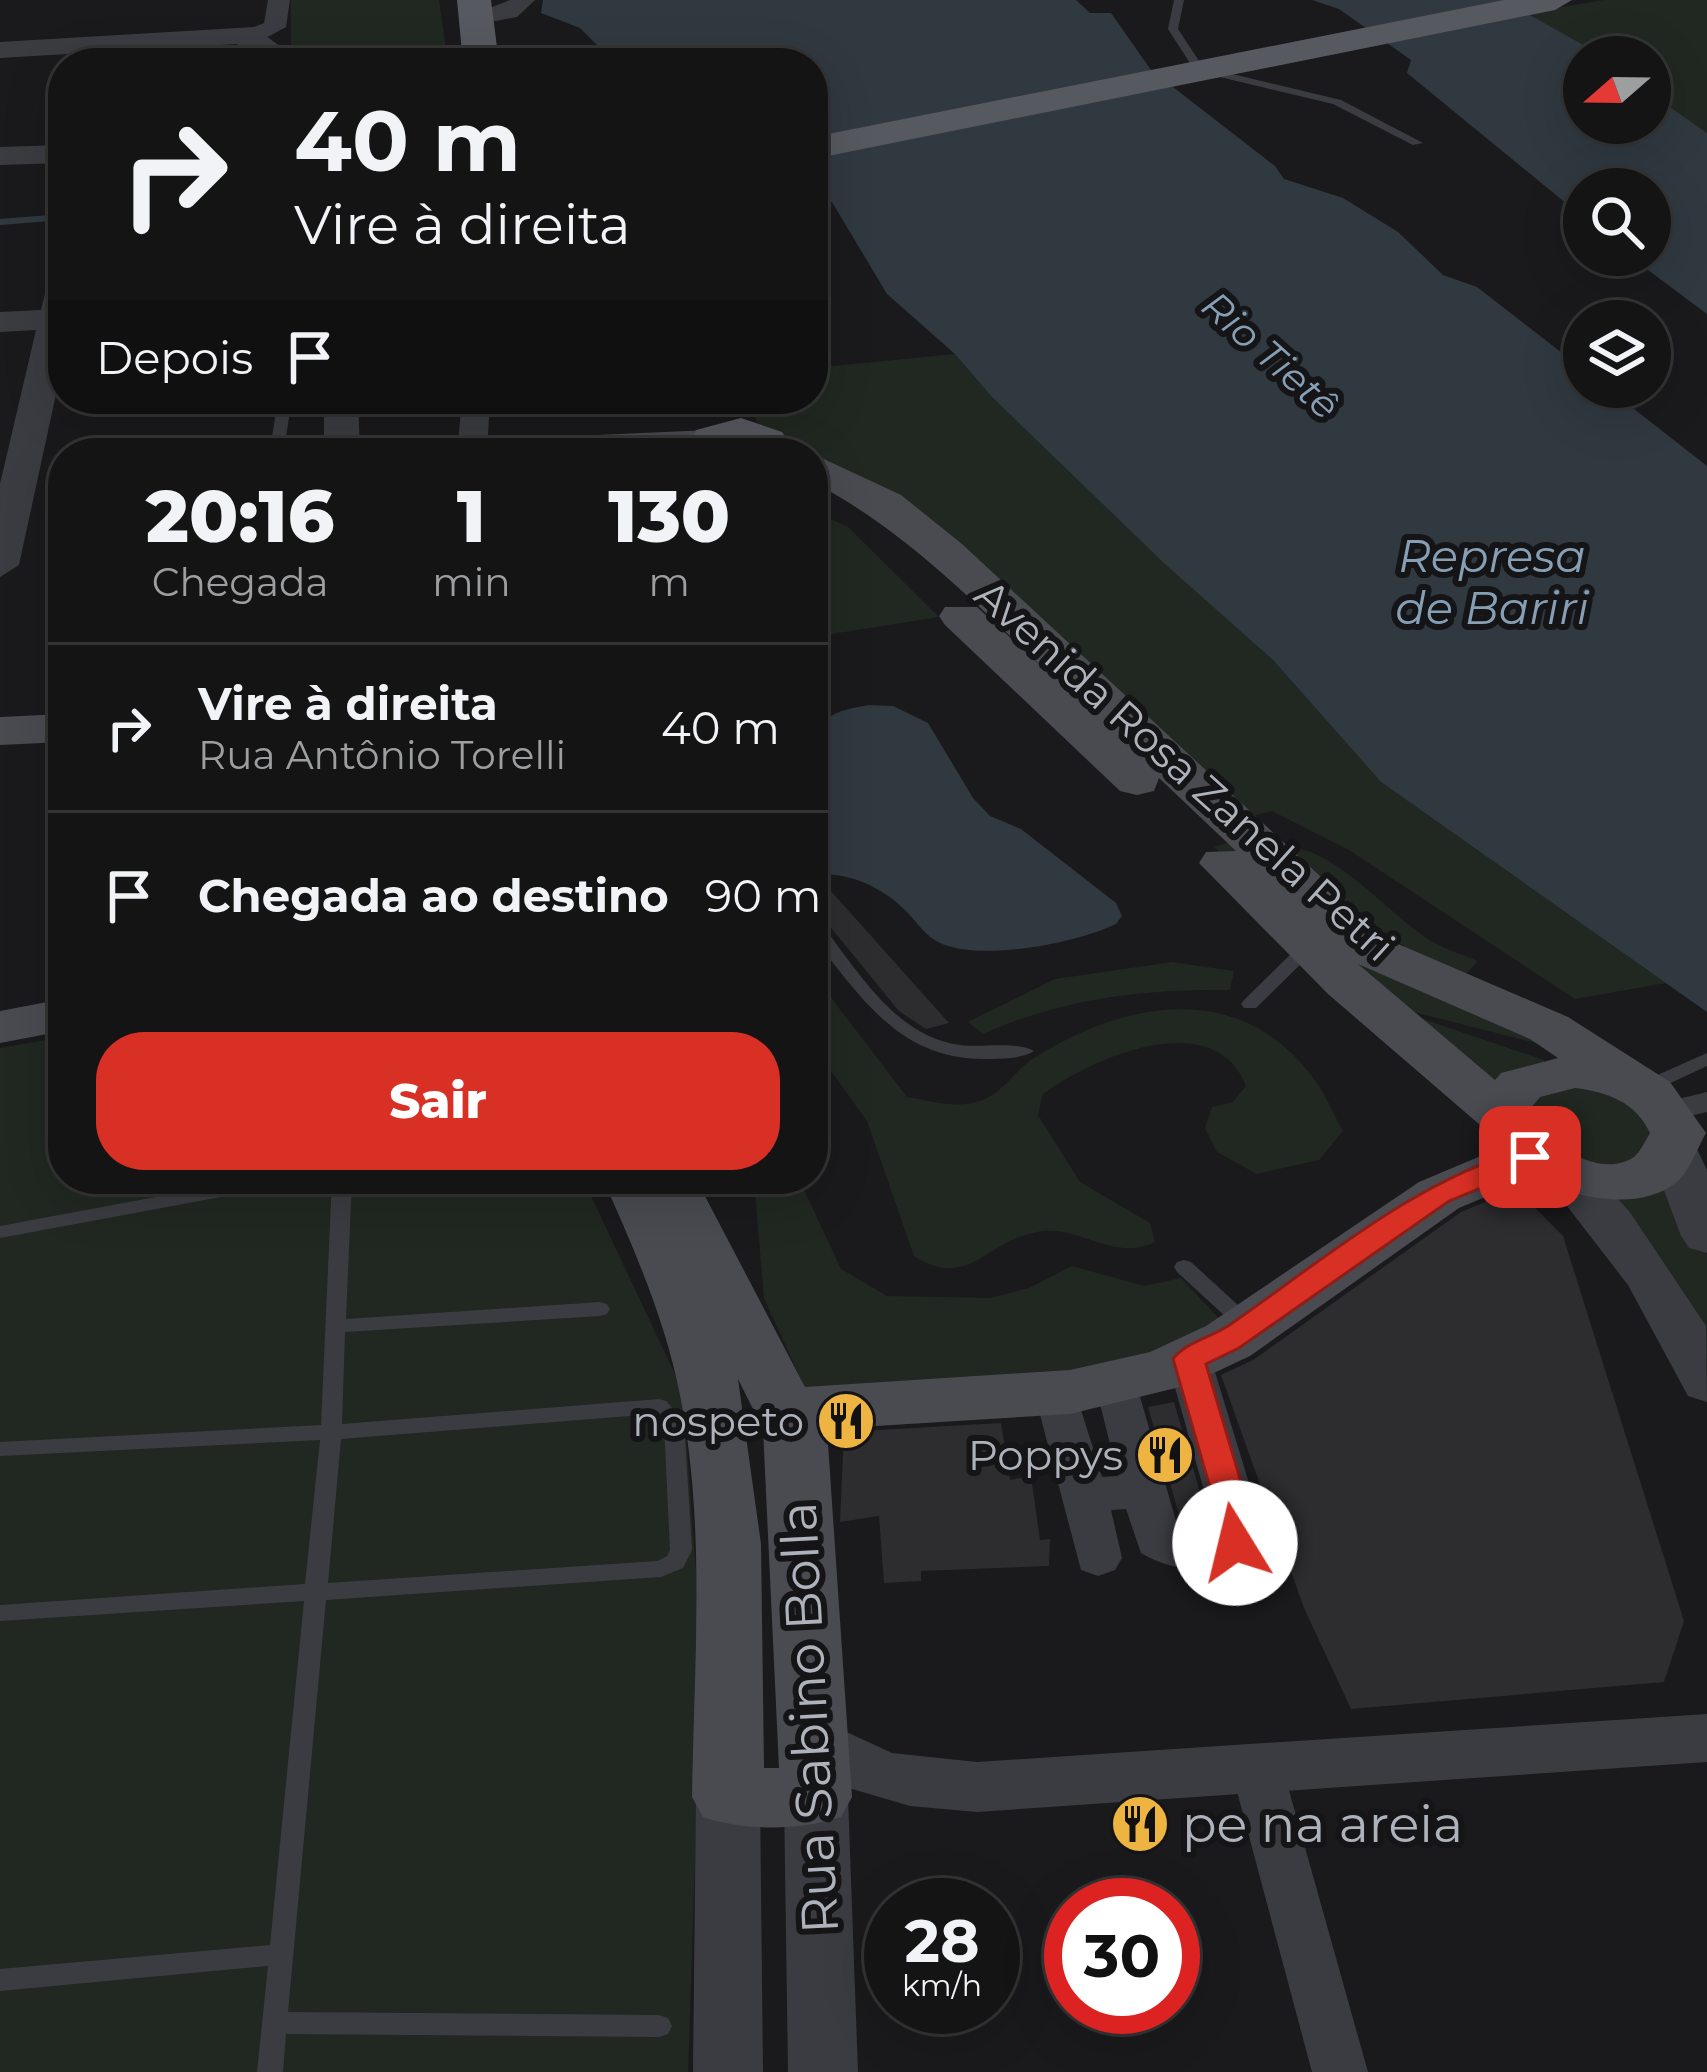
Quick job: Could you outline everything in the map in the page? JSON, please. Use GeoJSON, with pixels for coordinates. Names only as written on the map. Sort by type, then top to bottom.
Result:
{"type":"FeatureCollection","features":[{"type":"Feature","properties":{"kind":"main road"},"geometry":{"type":"LineString","coordinates":[[828,145],[1547,2]]}},
{"type":"Feature","properties":{"kind":"main road"},"geometry":{"type":"LineString","coordinates":[[451,48],[460,9]]}},
{"type":"Feature","properties":{"kind":"main road"},"geometry":{"type":"LineString","coordinates":[[460,9],[475,48]]}},
{"type":"Feature","properties":{"kind":"main road"},"geometry":{"type":"LineString","coordinates":[[695,438],[740,435]]}},
{"type":"Feature","properties":{"kind":"main road","name":"Avenida Rosa Zanela Petri"},"geometry":{"type":"LineString","coordinates":[[828,474],[886,504],[947,553],[1221,834],[1309,946],[1534,1149]]}},
{"type":"Feature","properties":{"kind":"main road","name":"Avenida Rosa Zanela Petri"},"geometry":{"type":"LineString","coordinates":[[828,504],[874,535],[1221,834],[1380,958],[1549,1028],[1678,1128]]}},
{"type":"Feature","properties":{"kind":"main road"},"geometry":{"type":"LineString","coordinates":[[0,731],[48,729]]}},
{"type":"Feature","properties":{"kind":"main road"},"geometry":{"type":"LineString","coordinates":[[0,1027],[48,1018]]}},
{"type":"Feature","properties":{"kind":"main road"},"geometry":{"type":"LineString","coordinates":[[1575,1071],[1678,1128],[1643,1174],[1619,1179],[1534,1149],[1508,1097],[1523,1082],[1575,1071]]}},
{"type":"Feature","properties":{"kind":"main road"},"geometry":{"type":"LineString","coordinates":[[707,1379],[785,1411],[1117,1384],[1189,1359],[1249,1326],[1439,1195],[1534,1149]]}},
{"type":"Feature","properties":{"kind":"main road","name":"Rua Sabino Bolla"},"geometry":{"type":"LineString","coordinates":[[638,1194],[693,1323],[718,1449],[727,1530],[728,1797]]}},
{"type":"Feature","properties":{"kind":"main road","name":"Rua Sabino Bolla"},"geometry":{"type":"LineString","coordinates":[[675,1194],[785,1411],[815,1769]]}},
{"type":"Feature","properties":{"kind":"main road"},"geometry":{"type":"LineString","coordinates":[[718,1449],[742,1422],[778,1420],[785,1411]]}},
{"type":"Feature","properties":{"kind":"main road"},"geometry":{"type":"LineString","coordinates":[[728,1797],[815,1769]]}},
{"type":"Feature","properties":{"kind":"street"},"geometry":{"type":"LineString","coordinates":[[0,50],[254,35],[275,27],[279,0]]}},
{"type":"Feature","properties":{"kind":"street"},"geometry":{"type":"LineString","coordinates":[[460,9],[509,13],[524,0]]}},
{"type":"Feature","properties":{"kind":"street"},"geometry":{"type":"LineString","coordinates":[[254,35],[250,43],[260,48]]}},
{"type":"Feature","properties":{"kind":"street"},"geometry":{"type":"LineString","coordinates":[[0,156],[48,154]]}},
{"type":"Feature","properties":{"kind":"street"},"geometry":{"type":"LineString","coordinates":[[0,322],[48,311]]}},
{"type":"Feature","properties":{"kind":"street"},"geometry":{"type":"LineString","coordinates":[[0,566],[11,474],[48,349]]}},
{"type":"Feature","properties":{"kind":"street"},"geometry":{"type":"LineString","coordinates":[[11,474],[48,472]]}},
{"type":"Feature","properties":{"kind":"street"},"geometry":{"type":"LineString","coordinates":[[1678,1128],[1707,1236]]}},
{"type":"Feature","properties":{"kind":"street","name":"Avenida Rosa Zanela Petri"},"geometry":{"type":"LineString","coordinates":[[1534,1149],[1635,1250],[1679,1321],[1707,1383]]}},
{"type":"Feature","properties":{"kind":"street"},"geometry":{"type":"LineString","coordinates":[[1117,1384],[1158,1541],[1168,1549],[1226,1549],[1235,1543],[1236,1519],[1189,1359]]}},
{"type":"Feature","properties":{"kind":"street"},"geometry":{"type":"LineString","coordinates":[[1056,1392],[1098,1558]]}},
{"type":"Feature","properties":{"kind":"street"},"geometry":{"type":"LineString","coordinates":[[1084,1496],[1145,1490]]}},
{"type":"Feature","properties":{"kind":"street"},"geometry":{"type":"LineString","coordinates":[[815,1769],[889,1781],[977,1787],[1707,1738]]}},
{"type":"Feature","properties":{"kind":"street"},"geometry":{"type":"LineString","coordinates":[[1257,1768],[1340,2072]]}},
{"type":"Feature","properties":{"kind":"street","name":"Rua Sabino Bolla"},"geometry":{"type":"LineString","coordinates":[[815,1769],[823,2072]]}},
{"type":"Feature","properties":{"kind":"street","name":"Rua Sabino Bolla"},"geometry":{"type":"LineString","coordinates":[[728,1797],[728,2072]]}},
{"type":"Feature","properties":{"kind":"lane"},"geometry":{"type":"LineString","coordinates":[[1180,0],[1173,29],[1190,71],[1337,102],[1417,142]]}},
{"type":"Feature","properties":{"kind":"lane"},"geometry":{"type":"LineString","coordinates":[[828,943],[903,1034],[962,1056],[1025,1051]]}},
{"type":"Feature","properties":{"kind":"lane"},"geometry":{"type":"LineString","coordinates":[[1250,1004],[1309,946]]}},
{"type":"Feature","properties":{"kind":"lane"},"geometry":{"type":"LineString","coordinates":[[1678,1128],[1707,1059]]}},
{"type":"Feature","properties":{"kind":"lane"},"geometry":{"type":"LineString","coordinates":[[0,1232],[204,1194]]}},
{"type":"Feature","properties":{"kind":"lane"},"geometry":{"type":"LineString","coordinates":[[270,2072],[332,1432],[341,1194]]}},
{"type":"Feature","properties":{"kind":"lane"},"geometry":{"type":"LineString","coordinates":[[1184,1267],[1249,1326]]}},
{"type":"Feature","properties":{"kind":"lane"},"geometry":{"type":"LineString","coordinates":[[336,1326],[600,1309]]}},
{"type":"Feature","properties":{"kind":"lane"},"geometry":{"type":"LineString","coordinates":[[0,1449],[332,1432],[659,1406],[674,1422],[681,1550],[675,1562],[662,1569],[0,1613]]}},
{"type":"Feature","properties":{"kind":"lane"},"geometry":{"type":"LineString","coordinates":[[0,1980],[281,1954]]}},
{"type":"Feature","properties":{"kind":"lane"},"geometry":{"type":"LineString","coordinates":[[274,2023],[658,2026]]}},
{"type":"Feature","properties":{"kind":"shaded area"},"geometry":{"type":"Polygon","coordinates":[[[291,0],[439,0],[446,48],[291,48],[291,0]]]}},
{"type":"Feature","properties":{"kind":"shaded area"},"geometry":{"type":"Polygon","coordinates":[[[1604,0],[1707,0],[1707,133],[1671,108],[1671,36],[1567,36],[1526,13],[1604,0]]]}},
{"type":"Feature","properties":{"kind":"shaded area"},"geometry":{"type":"Polygon","coordinates":[[[955,354],[991,396],[1273,660],[1381,782],[1666,983],[1575,999],[1349,850],[1272,811],[1239,819],[828,474],[828,438],[770,438],[752,414],[828,414],[828,367],[955,354]]]}},
{"type":"Feature","properties":{"kind":"shaded area"},"geometry":{"type":"Polygon","coordinates":[[[828,518],[848,527],[939,617],[828,635],[828,518]]]}},
{"type":"Feature","properties":{"kind":"shaded area"},"geometry":{"type":"Polygon","coordinates":[[[1243,838],[1352,943],[1551,1047],[1402,1009],[1362,987],[1214,847],[1243,838]]]}},
{"type":"Feature","properties":{"kind":"shaded area"},"geometry":{"type":"Polygon","coordinates":[[[1290,848],[1326,859],[1433,942],[1478,961],[1463,977],[1414,952],[1349,906],[1290,848]]]}},
{"type":"Feature","properties":{"kind":"shaded area"},"geometry":{"type":"Polygon","coordinates":[[[1172,962],[1234,971],[1230,990],[1104,998],[1044,1012],[983,1034],[968,1022],[1055,979],[1172,962]]]}},
{"type":"Feature","properties":{"kind":"shaded area"},"geometry":{"type":"Polygon","coordinates":[[[828,994],[907,1097],[953,1104],[980,1101],[1030,1061],[1108,1022],[1181,1009],[1217,1013],[1251,1024],[1282,1045],[1316,1081],[1343,1131],[1319,1160],[1257,1174],[1217,1152],[1205,1128],[1212,1107],[1233,1102],[1246,1086],[1230,1061],[1208,1048],[1181,1043],[1120,1054],[1043,1094],[1038,1115],[1080,1182],[1150,1223],[1155,1242],[1127,1248],[1043,1231],[950,1268],[914,1256],[867,1121],[828,1067],[828,994]]]}},
{"type":"Feature","properties":{"kind":"shaded area"},"geometry":{"type":"Polygon","coordinates":[[[1402,1012],[1544,1060],[1545,1074],[1494,1100],[1402,1012]]]}},
{"type":"Feature","properties":{"kind":"shaded area"},"geometry":{"type":"Polygon","coordinates":[[[48,1040],[48,1194],[590,1194],[683,1391],[702,1655],[688,2072],[0,2072],[0,1048],[48,1040]]]}},
{"type":"Feature","properties":{"kind":"shaded area"},"geometry":{"type":"Polygon","coordinates":[[[1595,1079],[1672,1135],[1618,1167],[1538,1155],[1526,1090],[1595,1079]]]}},
{"type":"Feature","properties":{"kind":"shaded area"},"geometry":{"type":"Polygon","coordinates":[[[1670,1170],[1707,1255],[1707,1359],[1674,1290],[1606,1188],[1670,1170]]]}},
{"type":"Feature","properties":{"kind":"shaded area"},"geometry":{"type":"Polygon","coordinates":[[[755,1194],[806,1194],[841,1269],[887,1296],[990,1298],[1029,1288],[1072,1266],[1144,1286],[1181,1278],[1227,1327],[1086,1380],[809,1397],[764,1298],[755,1194]]]}},
{"type":"Feature","properties":{"kind":"water","name":"Represa de Bariri"},"geometry":{"type":"Polygon","coordinates":[[[543,0],[1076,0],[1090,13],[1111,13],[1151,70],[1275,166],[1284,179],[1343,198],[1398,232],[1443,275],[1477,287],[1563,354],[1563,408],[1633,408],[1707,466],[1707,1012],[1381,782],[1273,660],[1165,564],[991,396],[955,354],[887,294],[828,200],[828,48],[600,48],[580,28],[541,13],[543,0]]]}},
{"type":"Feature","properties":{"kind":"water"},"geometry":{"type":"Polygon","coordinates":[[[1312,0],[1503,0],[1567,36],[1563,36],[1563,144],[1671,144],[1671,108],[1707,133],[1707,314],[1656,276],[1671,276],[1671,168],[1563,168],[1563,201],[1407,73],[1411,60],[1339,9],[1312,0]]]}},
{"type":"Feature","properties":{"kind":"water"},"geometry":{"type":"Polygon","coordinates":[[[893,706],[928,723],[973,798],[990,816],[1021,829],[1116,903],[1122,916],[1116,924],[1029,948],[958,948],[930,937],[875,888],[828,875],[828,719],[845,710],[893,706]]]}},
{"type":"Feature","properties":{"kind":"building"},"geometry":{"type":"Polygon","coordinates":[[[828,888],[949,1023],[926,1029],[899,1011],[828,924],[828,888]]]}},
{"type":"Feature","properties":{"kind":"building"},"geometry":{"type":"Polygon","coordinates":[[[1511,1191],[1521,1194],[1563,1236],[1684,1621],[1664,1682],[1351,1709],[1304,1608],[1221,1375],[1253,1360],[1461,1212],[1511,1191]]]}},
{"type":"Feature","properties":{"kind":"building"},"geometry":{"type":"Polygon","coordinates":[[[1174,1402],[1208,1521],[1182,1525],[1148,1407],[1174,1402]]]}},
{"type":"Feature","properties":{"kind":"building"},"geometry":{"type":"Polygon","coordinates":[[[1001,1423],[1010,1480],[1031,1476],[1040,1540],[1050,1539],[1049,1566],[921,1571],[921,1581],[884,1583],[879,1516],[840,1522],[844,1432],[1001,1423]]]}},
{"type":"Feature","properties":{"kind":"waterway"},"geometry":{"type":"LineString","coordinates":[[0,222],[48,218]]}},
{"type":"Feature","properties":{"kind":"place","name":"nospeto"},"geometry":{"type":"Point","coordinates":[846,1421]}},
{"type":"Feature","properties":{"kind":"place","name":"Poppys"},"geometry":{"type":"Point","coordinates":[1165,1455]}},
{"type":"Feature","properties":{"kind":"place","name":"pe na areia"},"geometry":{"type":"Point","coordinates":[1140,1824]}},
{"type":"Feature","properties":{"kind":"route"},"geometry":{"type":"LineString","coordinates":[[1235,1543],[1236,1519],[1189,1359],[1228,1340],[1439,1195],[1530,1157]]}},
{"type":"Feature","properties":{"kind":"water label","name":"Rio Tietê"},"geometry":{"type":"Point","coordinates":[1271,355]}}]}
